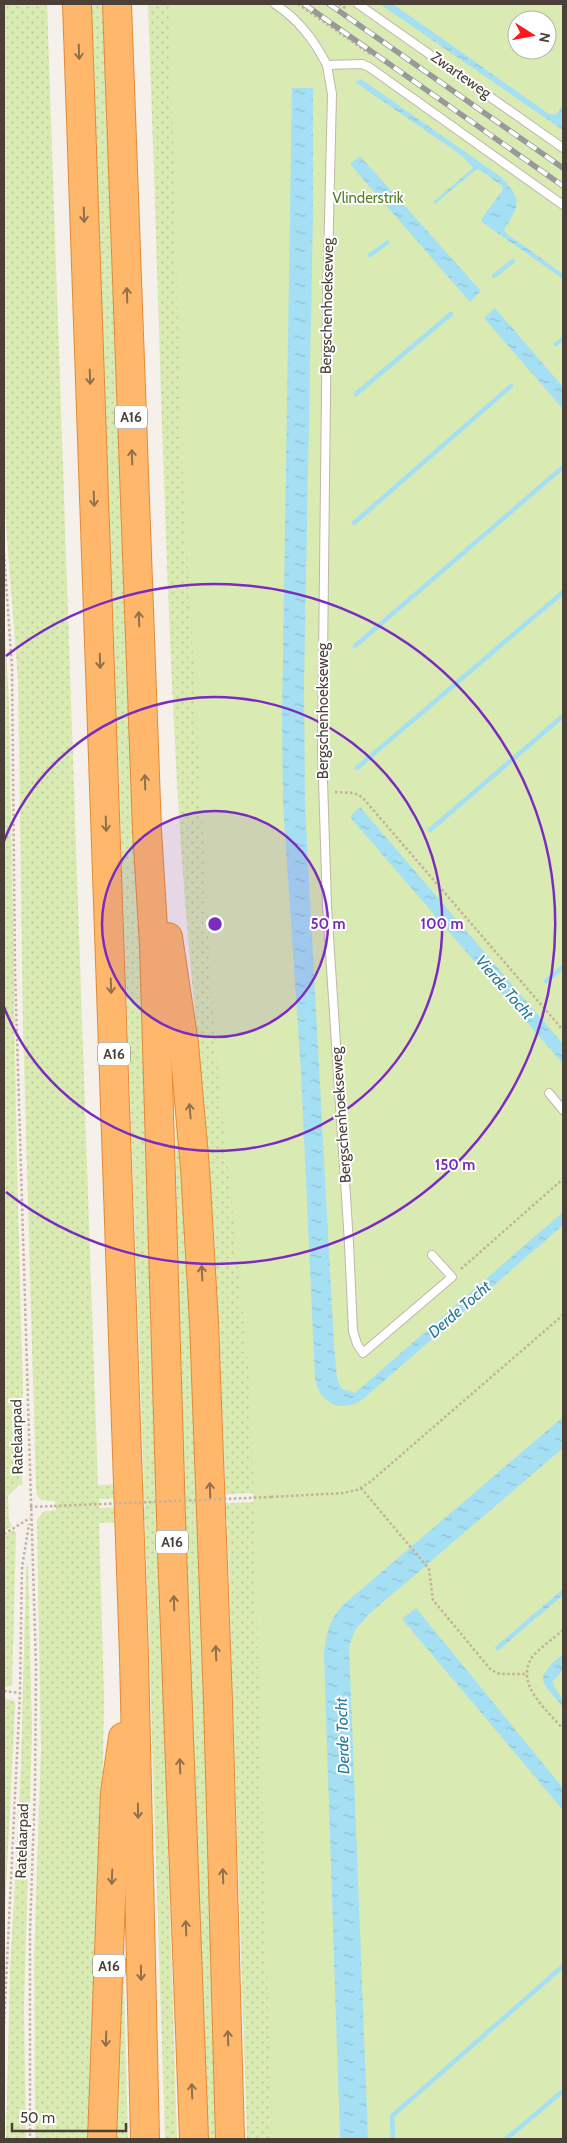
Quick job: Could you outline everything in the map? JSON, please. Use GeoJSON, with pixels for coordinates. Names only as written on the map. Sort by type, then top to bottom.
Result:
{"type":"FeatureCollection","features":[{"type":"Feature","properties":{"kind":"highway","name":"A16"},"geometry":{"type":"LineString","coordinates":[[77,4],[134,1657],[145,2139]]}},
{"type":"Feature","properties":{"kind":"highway","name":"A16"},"geometry":{"type":"LineString","coordinates":[[117,4],[147,830],[155,955],[172,1550],[194,2139]]}},
{"type":"Feature","properties":{"kind":"highway","name":"A16"},"geometry":{"type":"LineString","coordinates":[[147,830],[172,955],[184,1044],[196,1178],[204,1322],[218,1701],[230,2139]]}},
{"type":"Feature","properties":{"kind":"highway","name":"A16"},"geometry":{"type":"LineString","coordinates":[[102,2139],[115,1793],[134,1657]]}},
{"type":"Feature","properties":{"kind":"lane","name":"Bergschenhoekseweg"},"geometry":{"type":"LineString","coordinates":[[275,4],[290,14],[309,35],[327,65],[332,94],[324,440],[323,792],[327,906],[353,1331],[357,1344],[363,1353],[452,1277]]}},
{"type":"Feature","properties":{"kind":"lane","name":"Zwarteweg"},"geometry":{"type":"LineString","coordinates":[[358,4],[563,148]]}},
{"type":"Feature","properties":{"kind":"lane"},"geometry":{"type":"LineString","coordinates":[[327,65],[362,64],[369,67],[563,205]]}},
{"type":"Feature","properties":{"kind":"lane"},"geometry":{"type":"LineString","coordinates":[[549,1093],[563,1110]]}},
{"type":"Feature","properties":{"kind":"lane"},"geometry":{"type":"LineString","coordinates":[[432,1255],[452,1277]]}},
{"type":"Feature","properties":{"kind":"path","name":"Ratelaarpad"},"geometry":{"type":"LineString","coordinates":[[4,554],[12,685],[15,971],[36,1675],[35,1787],[30,1932],[30,2139]]}},
{"type":"Feature","properties":{"kind":"path"},"geometry":{"type":"LineString","coordinates":[[323,792],[354,793],[362,797],[563,1030]]}},
{"type":"Feature","properties":{"kind":"path"},"geometry":{"type":"LineString","coordinates":[[452,1277],[563,1179]]}},
{"type":"Feature","properties":{"kind":"path"},"geometry":{"type":"LineString","coordinates":[[30,1507],[343,1493],[361,1488],[563,1315]]}},
{"type":"Feature","properties":{"kind":"path"},"geometry":{"type":"LineString","coordinates":[[361,1488],[429,1569],[432,1600],[491,1670],[500,1674],[526,1674]]}},
{"type":"Feature","properties":{"kind":"path"},"geometry":{"type":"LineString","coordinates":[[4,1534],[30,1518]]}},
{"type":"Feature","properties":{"kind":"path"},"geometry":{"type":"LineString","coordinates":[[4,2024],[20,1693],[22,1567],[30,1518]]}},
{"type":"Feature","properties":{"kind":"path"},"geometry":{"type":"LineString","coordinates":[[563,1630],[534,1655],[528,1664],[526,1674],[531,1691],[563,1729]]}},
{"type":"Feature","properties":{"kind":"path"},"geometry":{"type":"LineString","coordinates":[[4,1691],[20,1693]]}},
{"type":"Feature","properties":{"kind":"green space"},"geometry":{"type":"Polygon","coordinates":[[[4,4],[47,4],[98,1485],[144,1483],[91,4],[104,4],[137,914],[143,1001],[178,1303],[174,1016],[199,1481],[225,1480],[212,1207],[187,928],[177,783],[164,491],[148,4],[263,4],[563,1225],[334,1490],[200,1495],[200,1504],[341,1499],[340,2139],[247,2139],[227,1517],[200,1518],[220,2139],[204,2139],[158,1521],[177,2139],[165,2139],[145,1521],[99,1523],[104,1698],[102,1808],[87,2139],[35,2139],[34,1955],[41,1749],[37,1520],[43,1512],[56,1510],[55,1501],[41,1500],[37,1495],[36,1489],[23,1026],[18,680],[4,499],[4,4]],[[144,1497],[99,1499],[99,1508],[145,1507],[144,1497]]]}},
{"type":"Feature","properties":{"kind":"green space","name":"Vlinderstrik"},"geometry":{"type":"Polygon","coordinates":[[[169,4],[563,4],[563,2139],[272,2139],[250,1382],[214,1031],[182,461],[169,4]]]}},
{"type":"Feature","properties":{"kind":"green space"},"geometry":{"type":"Polygon","coordinates":[[[4,618],[9,702],[17,1171],[24,1432],[22,1485],[19,1485],[8,1496],[9,1521],[12,1526],[4,1531],[4,618]]]}},
{"type":"Feature","properties":{"kind":"green space"},"geometry":{"type":"Polygon","coordinates":[[[14,1530],[16,1533],[12,1686],[4,1687],[4,1536],[14,1530]]]}},
{"type":"Feature","properties":{"kind":"green space"},"geometry":{"type":"Polygon","coordinates":[[[28,1564],[32,1731],[24,2008],[26,2139],[6,2139],[10,1972],[21,1768],[26,1570],[28,1564]]]}},
{"type":"Feature","properties":{"kind":"green space"},"geometry":{"type":"Polygon","coordinates":[[[4,1698],[14,1701],[15,1705],[4,1931],[4,1698]]]}},
{"type":"Feature","properties":{"kind":"green space"},"geometry":{"type":"Polygon","coordinates":[[[121,1861],[128,2139],[106,2139],[121,1861]]]}},
{"type":"Feature","properties":{"kind":"water"},"geometry":{"type":"Polygon","coordinates":[[[380,4],[393,4],[549,114],[556,115],[563,105],[563,130],[380,4]]]}},
{"type":"Feature","properties":{"kind":"water"},"geometry":{"type":"Polygon","coordinates":[[[361,79],[501,177],[513,192],[517,202],[516,208],[504,230],[563,274],[563,279],[482,222],[482,218],[503,187],[482,171],[477,169],[474,171],[435,204],[433,202],[473,168],[461,155],[355,82],[361,79]]]}},
{"type":"Feature","properties":{"kind":"water","name":"Derde Tocht"},"geometry":{"type":"Polygon","coordinates":[[[292,88],[313,88],[313,212],[304,683],[305,806],[334,1345],[337,1379],[342,1389],[355,1393],[563,1212],[563,1225],[362,1400],[346,1406],[338,1406],[326,1399],[321,1394],[315,1378],[301,1072],[283,804],[282,718],[292,88]]]}},
{"type":"Feature","properties":{"kind":"water"},"geometry":{"type":"Polygon","coordinates":[[[360,156],[481,291],[470,302],[350,164],[360,156]]]}},
{"type":"Feature","properties":{"kind":"water"},"geometry":{"type":"Polygon","coordinates":[[[495,308],[563,387],[563,409],[484,318],[495,308]]]}},
{"type":"Feature","properties":{"kind":"water","name":"Vierde Tocht"},"geometry":{"type":"Polygon","coordinates":[[[360,807],[563,1044],[563,1064],[350,817],[360,807]]]}},
{"type":"Feature","properties":{"kind":"water","name":"Derde Tocht"},"geometry":{"type":"Polygon","coordinates":[[[563,1417],[563,1448],[368,1615],[355,1630],[349,1646],[368,2139],[340,2139],[324,1656],[325,1642],[329,1629],[334,1616],[343,1605],[563,1417]]]}},
{"type":"Feature","properties":{"kind":"water"},"geometry":{"type":"Polygon","coordinates":[[[563,1589],[563,1595],[499,1650],[496,1650],[495,1647],[563,1589]]]}},
{"type":"Feature","properties":{"kind":"water"},"geometry":{"type":"Polygon","coordinates":[[[416,1608],[563,1788],[563,1810],[402,1619],[416,1608]]]}},
{"type":"Feature","properties":{"kind":"water"},"geometry":{"type":"Polygon","coordinates":[[[563,1654],[563,1670],[553,1681],[555,1688],[562,1698],[563,1707],[549,1691],[543,1680],[547,1669],[563,1654]]]}},
{"type":"Feature","properties":{"kind":"waterway"},"geometry":{"type":"LineString","coordinates":[[370,255],[387,243]]}},
{"type":"Feature","properties":{"kind":"waterway"},"geometry":{"type":"LineString","coordinates":[[494,276],[513,261]]}},
{"type":"Feature","properties":{"kind":"waterway"},"geometry":{"type":"LineString","coordinates":[[356,394],[451,314]]}},
{"type":"Feature","properties":{"kind":"waterway"},"geometry":{"type":"LineString","coordinates":[[556,344],[563,339]]}},
{"type":"Feature","properties":{"kind":"waterway"},"geometry":{"type":"LineString","coordinates":[[354,523],[511,386]]}},
{"type":"Feature","properties":{"kind":"waterway"},"geometry":{"type":"LineString","coordinates":[[355,646],[563,467]]}},
{"type":"Feature","properties":{"kind":"waterway"},"geometry":{"type":"LineString","coordinates":[[357,768],[563,592]]}},
{"type":"Feature","properties":{"kind":"waterway"},"geometry":{"type":"LineString","coordinates":[[430,830],[563,716]]}},
{"type":"Feature","properties":{"kind":"waterway"},"geometry":{"type":"LineString","coordinates":[[546,981],[563,967]]}},
{"type":"Feature","properties":{"kind":"waterway"},"geometry":{"type":"LineString","coordinates":[[393,2139],[392,2116],[563,1966]]}},
{"type":"Feature","properties":{"kind":"waterway"},"geometry":{"type":"LineString","coordinates":[[506,2139],[563,2091]]}},
{"type":"Feature","properties":{"kind":"railway"},"geometry":{"type":"LineString","coordinates":[[304,4],[563,186]]}},
{"type":"Feature","properties":{"kind":"railway"},"geometry":{"type":"LineString","coordinates":[[329,4],[563,168]]}}]}
